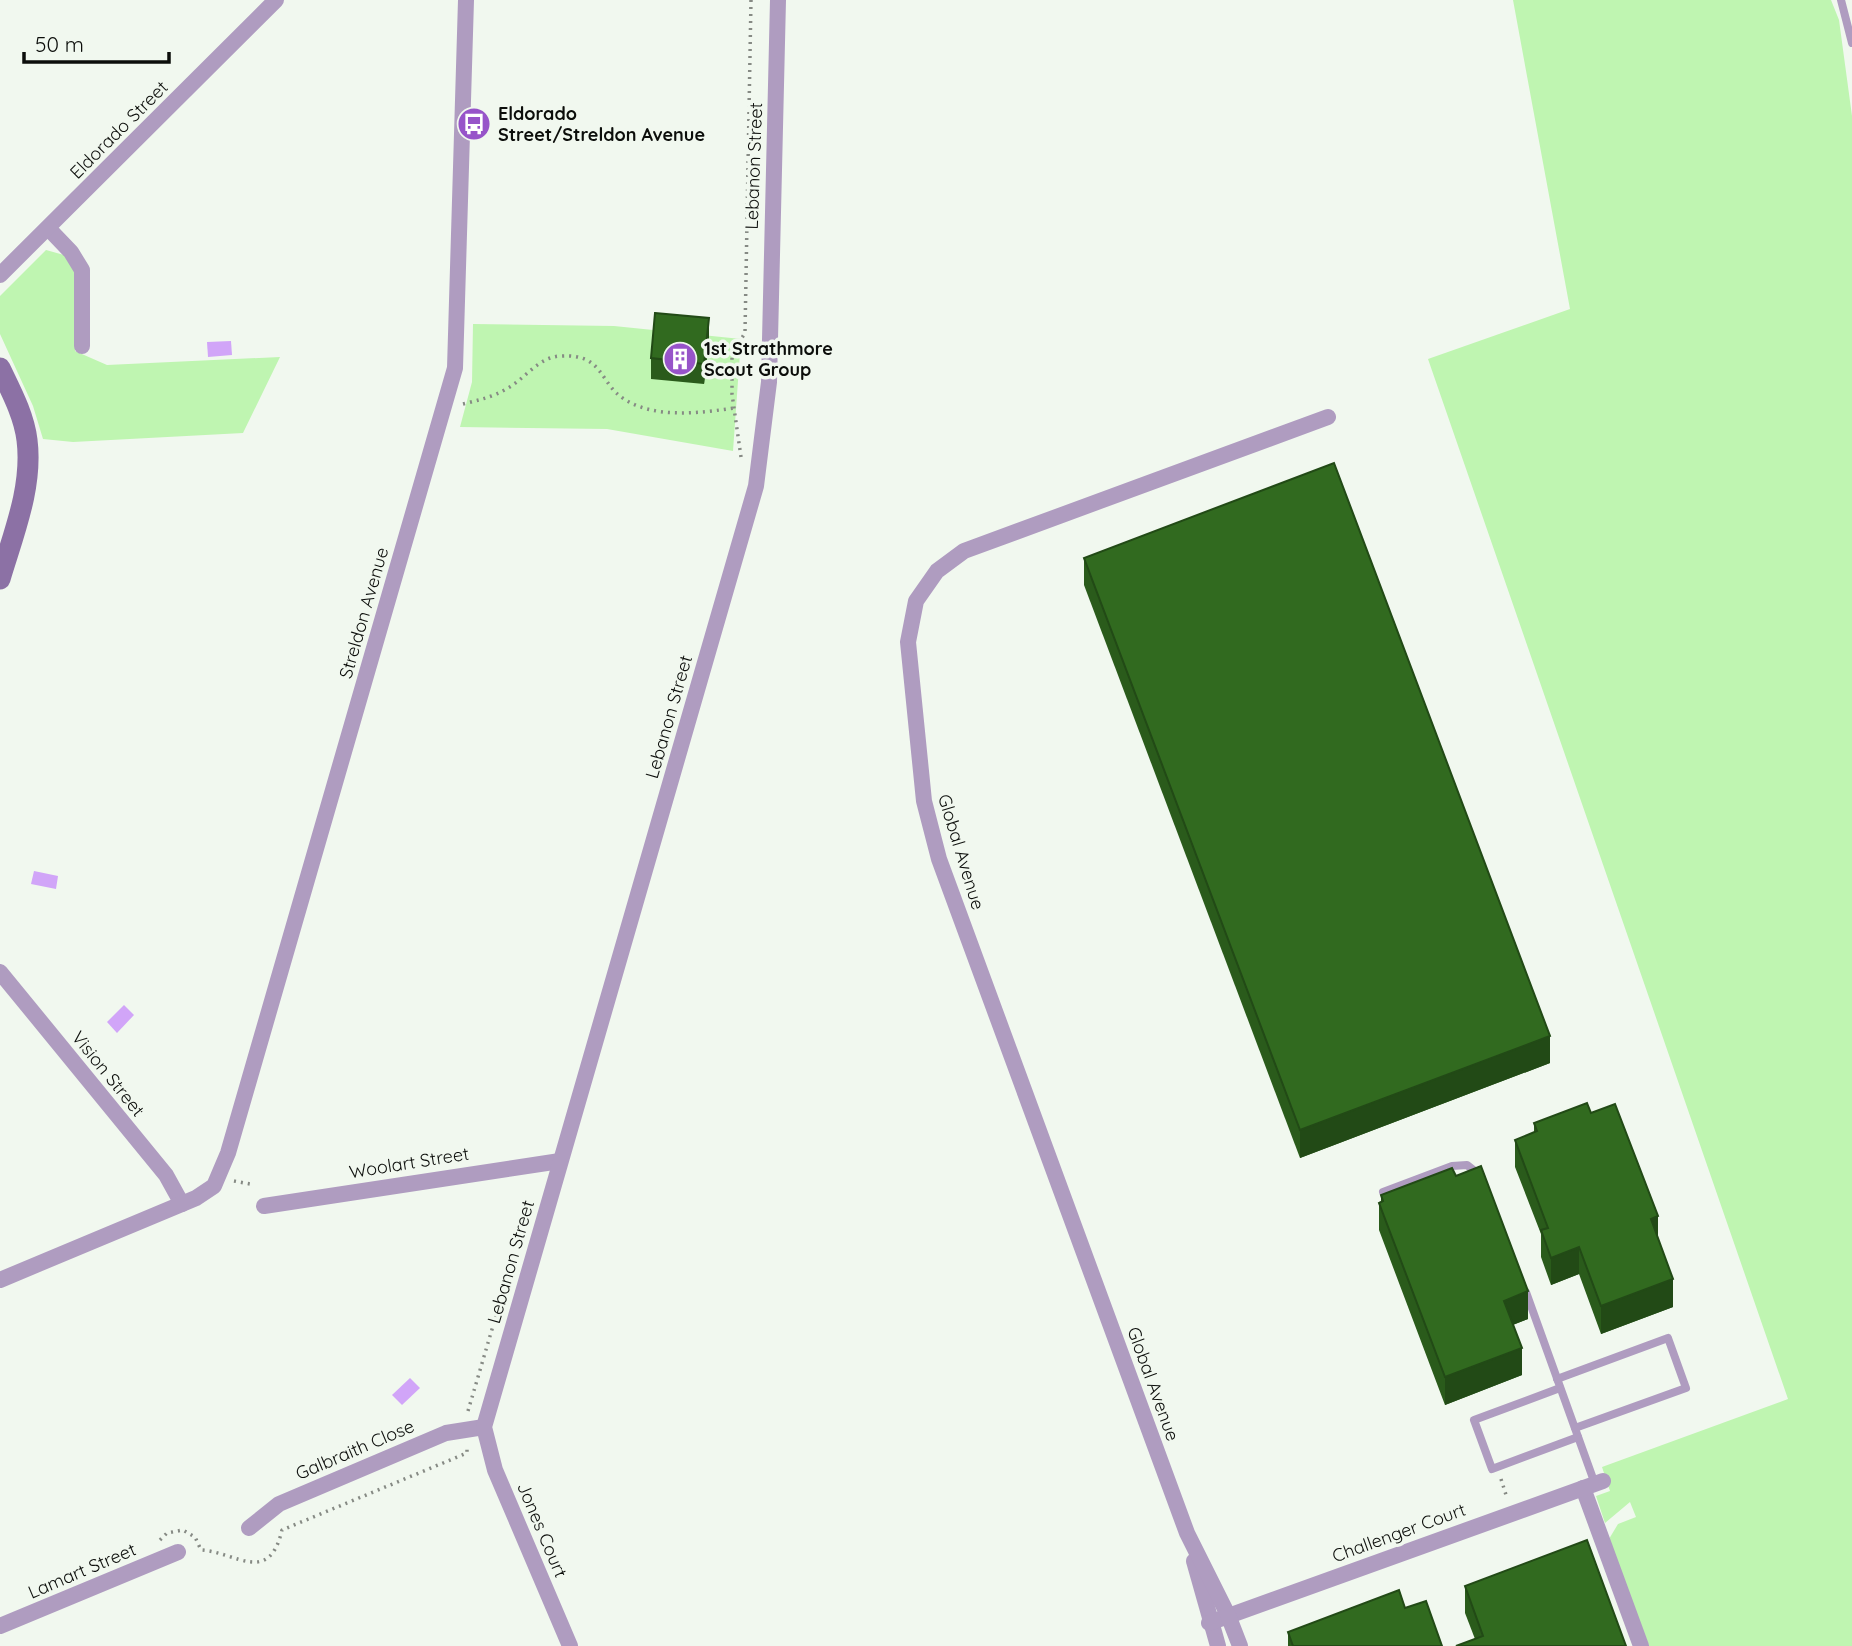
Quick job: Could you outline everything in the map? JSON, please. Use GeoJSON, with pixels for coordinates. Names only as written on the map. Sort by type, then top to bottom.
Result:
{"type":"FeatureCollection","features":[{"type":"Feature","properties":{"kind":"main road"},"geometry":{"type":"LineString","coordinates":[[0,368],[22,419],[28,460],[20,511],[0,579]]}},
{"type":"Feature","properties":{"kind":"street","name":"Eldorado Street"},"geometry":{"type":"LineString","coordinates":[[0,275],[276,0]]}},
{"type":"Feature","properties":{"kind":"street","name":"Streldon Avenue"},"geometry":{"type":"LineString","coordinates":[[182,1204],[214,1186],[228,1153],[455,368],[466,0]]}},
{"type":"Feature","properties":{"kind":"street","name":"Lebanon Street"},"geometry":{"type":"LineString","coordinates":[[484,1427],[738,548],[762,453],[769,382],[778,0]]}},
{"type":"Feature","properties":{"kind":"street"},"geometry":{"type":"LineString","coordinates":[[48,228],[71,251],[82,270],[82,346]]}},
{"type":"Feature","properties":{"kind":"street","name":"Global Avenue"},"geometry":{"type":"LineString","coordinates":[[1240,1646],[1188,1533],[939,859],[923,801],[908,642],[916,601],[937,571],[964,551],[1328,417]]}},
{"type":"Feature","properties":{"kind":"street","name":"Vision Street"},"geometry":{"type":"LineString","coordinates":[[0,972],[166,1175],[182,1204]]}},
{"type":"Feature","properties":{"kind":"street","name":"Woolart Street"},"geometry":{"type":"LineString","coordinates":[[264,1206],[560,1161]]}},
{"type":"Feature","properties":{"kind":"street"},"geometry":{"type":"LineString","coordinates":[[0,1280],[182,1204]]}},
{"type":"Feature","properties":{"kind":"street","name":"Galbraith Close"},"geometry":{"type":"LineString","coordinates":[[249,1528],[279,1504],[446,1433],[484,1427]]}},
{"type":"Feature","properties":{"kind":"street","name":"Jones Court"},"geometry":{"type":"LineString","coordinates":[[484,1427],[495,1469],[570,1646]]}},
{"type":"Feature","properties":{"kind":"street"},"geometry":{"type":"LineString","coordinates":[[1594,1484],[1641,1646]]}},
{"type":"Feature","properties":{"kind":"street","name":"Challenger Court"},"geometry":{"type":"LineString","coordinates":[[1209,1623],[1594,1484]]}},
{"type":"Feature","properties":{"kind":"street","name":"Global Avenue"},"geometry":{"type":"LineString","coordinates":[[1188,1533],[1209,1623],[1218,1646]]}},
{"type":"Feature","properties":{"kind":"street","name":"Lamart Street"},"geometry":{"type":"LineString","coordinates":[[0,1626],[178,1552]]}},
{"type":"Feature","properties":{"kind":"lane"},"geometry":{"type":"LineString","coordinates":[[1841,0],[1852,43]]}},
{"type":"Feature","properties":{"kind":"lane"},"geometry":{"type":"LineString","coordinates":[[1383,1192],[1452,1166],[1467,1165],[1486,1182]]}},
{"type":"Feature","properties":{"kind":"lane"},"geometry":{"type":"LineString","coordinates":[[1524,1287],[1594,1484]]}},
{"type":"Feature","properties":{"kind":"lane"},"geometry":{"type":"LineString","coordinates":[[1668,1338],[1686,1388],[1576,1433],[1492,1469],[1474,1420],[1668,1338]]}},
{"type":"Feature","properties":{"kind":"path"},"geometry":{"type":"LineString","coordinates":[[742,462],[734,408],[732,346],[738,344],[745,333],[751,0]]}},
{"type":"Feature","properties":{"kind":"path"},"geometry":{"type":"LineString","coordinates":[[462,404],[491,398],[511,387],[540,362],[559,355],[578,356],[594,364],[622,398],[642,408],[703,412],[734,408]]}},
{"type":"Feature","properties":{"kind":"path"},"geometry":{"type":"LineString","coordinates":[[234,1181],[250,1184]]}},
{"type":"Feature","properties":{"kind":"path"},"geometry":{"type":"LineString","coordinates":[[154,1545],[167,1533],[183,1530],[195,1537],[201,1550],[246,1563],[263,1560],[272,1555],[279,1544],[282,1530],[467,1452],[468,1406],[518,1240]]}},
{"type":"Feature","properties":{"kind":"path"},"geometry":{"type":"LineString","coordinates":[[1497,1467],[1513,1513]]}},
{"type":"Feature","properties":{"kind":"green space"},"geometry":{"type":"Polygon","coordinates":[[[1513,0],[1831,0],[1839,20],[1852,116],[1852,1646],[1649,1646],[1609,1539],[1618,1524],[1636,1517],[1630,1502],[1605,1523],[1596,1496],[1610,1491],[1602,1467],[1788,1399],[1428,359],[1570,309],[1513,0]]]}},
{"type":"Feature","properties":{"kind":"green space"},"geometry":{"type":"Polygon","coordinates":[[[46,250],[64,255],[76,274],[75,351],[107,365],[280,357],[243,433],[73,442],[43,439],[33,406],[0,334],[0,296],[46,250]]]}},
{"type":"Feature","properties":{"kind":"green space"},"geometry":{"type":"Polygon","coordinates":[[[473,324],[614,326],[741,339],[733,451],[607,429],[460,427],[472,382],[473,324]]]}},
{"type":"Feature","properties":{"kind":"shaded area"},"geometry":{"type":"Polygon","coordinates":[[[231,341],[232,355],[208,357],[207,342],[231,341]]]}},
{"type":"Feature","properties":{"kind":"shaded area"},"geometry":{"type":"Polygon","coordinates":[[[34,871],[58,876],[56,889],[31,884],[34,871]]]}},
{"type":"Feature","properties":{"kind":"shaded area"},"geometry":{"type":"Polygon","coordinates":[[[124,1005],[134,1015],[117,1033],[107,1022],[124,1005]]]}},
{"type":"Feature","properties":{"kind":"shaded area"},"geometry":{"type":"Polygon","coordinates":[[[410,1378],[420,1388],[402,1405],[392,1395],[410,1378]]]}},
{"type":"Feature","properties":{"kind":"building"},"geometry":{"type":"Polygon","coordinates":[[[655,313],[709,318],[704,364],[651,358],[655,313]]]}},
{"type":"Feature","properties":{"kind":"building"},"geometry":{"type":"Polygon","coordinates":[[[1334,463],[1550,1036],[1300,1130],[1084,558],[1334,463]]]}},
{"type":"Feature","properties":{"kind":"building"},"geometry":{"type":"Polygon","coordinates":[[[1587,1103],[1591,1113],[1615,1104],[1658,1216],[1651,1219],[1673,1279],[1601,1306],[1579,1247],[1551,1258],[1541,1230],[1548,1228],[1515,1140],[1537,1131],[1534,1123],[1587,1103]]]}},
{"type":"Feature","properties":{"kind":"building"},"geometry":{"type":"Polygon","coordinates":[[[1481,1166],[1528,1291],[1504,1301],[1522,1348],[1445,1377],[1379,1203],[1383,1201],[1381,1195],[1452,1168],[1456,1176],[1481,1166]]]}},
{"type":"Feature","properties":{"kind":"building"},"geometry":{"type":"Polygon","coordinates":[[[1587,1540],[1626,1646],[1456,1646],[1483,1636],[1465,1586],[1587,1540]]]}},
{"type":"Feature","properties":{"kind":"building"},"geometry":{"type":"Polygon","coordinates":[[[1399,1590],[1405,1608],[1426,1601],[1442,1646],[1293,1646],[1288,1632],[1399,1590]]]}},
{"type":"Feature","properties":{"kind":"place","name":"Eldorado Street/Streldon Avenue"},"geometry":{"type":"Point","coordinates":[474,124]}},
{"type":"Feature","properties":{"kind":"place","name":"1st Strathmore Scout Group"},"geometry":{"type":"Point","coordinates":[680,359]}}]}
